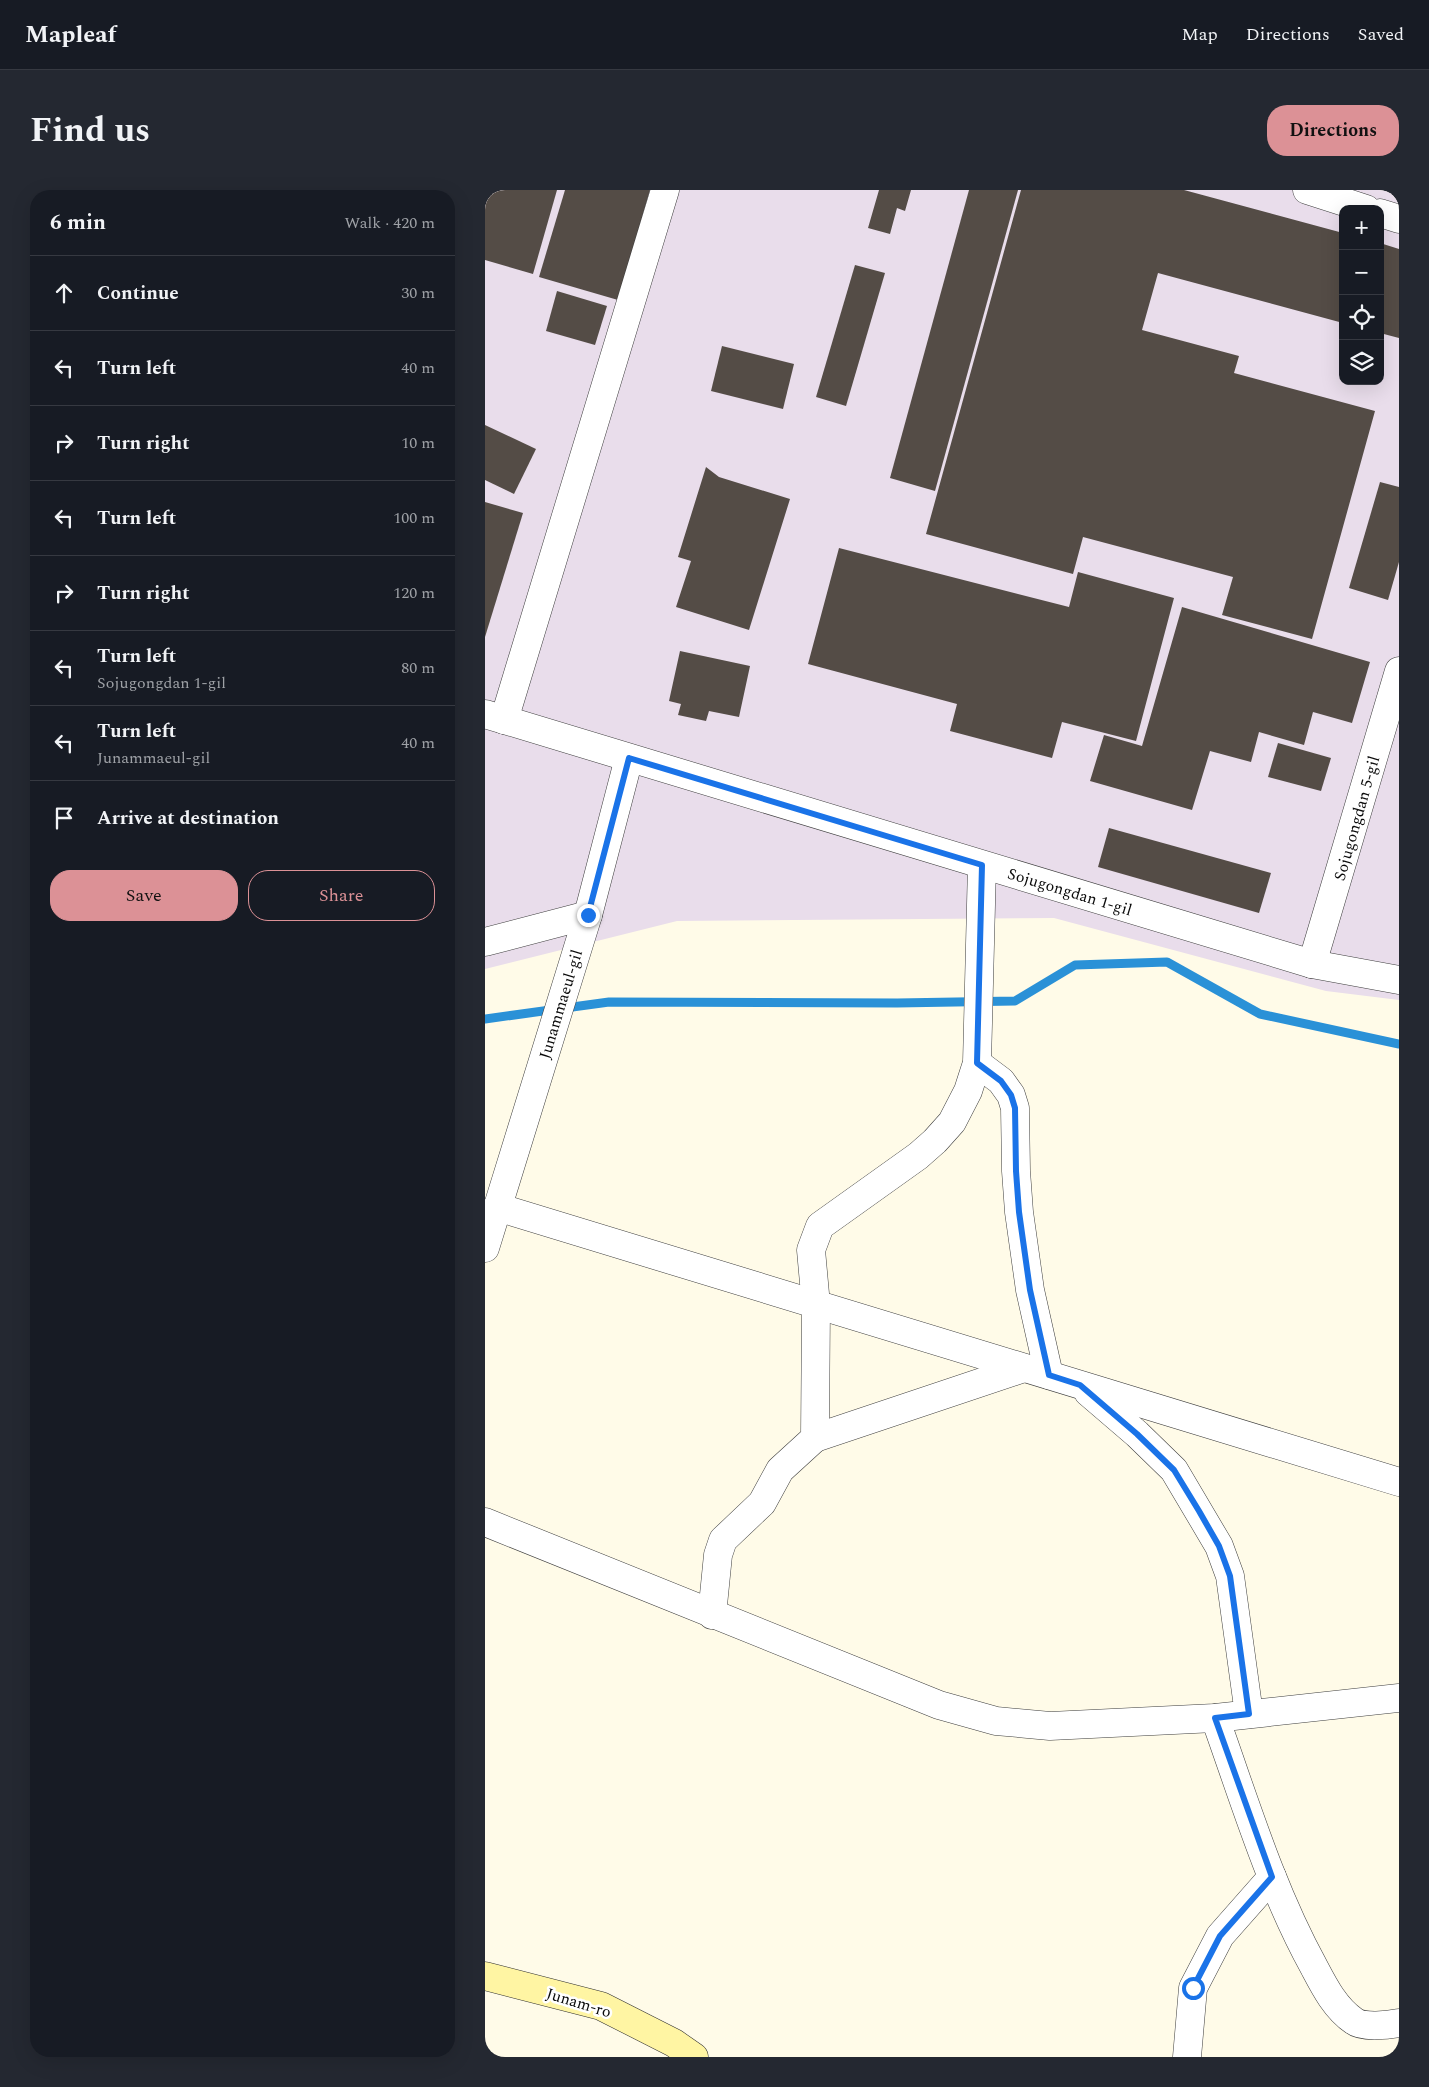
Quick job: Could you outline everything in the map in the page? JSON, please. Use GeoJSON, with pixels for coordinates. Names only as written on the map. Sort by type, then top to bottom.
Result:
{"type":"FeatureCollection","features":[{"type":"Feature","properties":{"kind":"main road","name":"Junam-ro"},"geometry":{"type":"LineString","coordinates":[[485,1976],[601,2006],[674,2043],[694,2057]]}},
{"type":"Feature","properties":{"kind":"street"},"geometry":{"type":"LineString","coordinates":[[495,717],[665,190]]}},
{"type":"Feature","properties":{"kind":"street"},"geometry":{"type":"LineString","coordinates":[[1307,190],[1354,205]]}},
{"type":"Feature","properties":{"kind":"street"},"geometry":{"type":"LineString","coordinates":[[1384,214],[1399,219]]}},
{"type":"Feature","properties":{"kind":"street","name":"Sojugongdan 5-gil"},"geometry":{"type":"LineString","coordinates":[[1312,964],[1399,671]]}},
{"type":"Feature","properties":{"kind":"street","name":"Sojugongdan 1-gil"},"geometry":{"type":"LineString","coordinates":[[495,717],[1312,964],[1399,980]]}},
{"type":"Feature","properties":{"kind":"street","name":"Junammaeul-gil"},"geometry":{"type":"LineString","coordinates":[[485,1248],[588,915],[629,758]]}},
{"type":"Feature","properties":{"kind":"street"},"geometry":{"type":"LineString","coordinates":[[815,1438],[816,1306],[811,1250],[820,1226],[918,1156],[935,1141],[956,1114],[968,1092],[977,1063],[982,865]]}},
{"type":"Feature","properties":{"kind":"street"},"geometry":{"type":"LineString","coordinates":[[485,942],[588,915]]}},
{"type":"Feature","properties":{"kind":"street"},"geometry":{"type":"LineString","coordinates":[[977,1063],[1001,1081],[1011,1095],[1015,1108],[1019,1212],[1030,1290],[1036,1371]]}},
{"type":"Feature","properties":{"kind":"street"},"geometry":{"type":"LineString","coordinates":[[497,1207],[816,1306],[1399,1482]]}},
{"type":"Feature","properties":{"kind":"street"},"geometry":{"type":"LineString","coordinates":[[712,1615],[718,1555],[723,1540],[762,1503],[780,1470],[815,1438],[1036,1371]]}},
{"type":"Feature","properties":{"kind":"street"},"geometry":{"type":"LineString","coordinates":[[1080,1385],[1137,1434],[1174,1470],[1219,1546],[1230,1576],[1249,1714]]}},
{"type":"Feature","properties":{"kind":"street"},"geometry":{"type":"LineString","coordinates":[[485,1522],[939,1705],[997,1721],[1050,1726],[1215,1718],[1399,1698]]}},
{"type":"Feature","properties":{"kind":"street"},"geometry":{"type":"LineString","coordinates":[[1215,1718],[1272,1877],[1300,1941],[1326,1989],[1340,2009],[1356,2023],[1385,2026],[1399,2023]]}},
{"type":"Feature","properties":{"kind":"street"},"geometry":{"type":"LineString","coordinates":[[1187,2057],[1193,1988],[1220,1936],[1272,1877]]}},
{"type":"Feature","properties":{"kind":"shaded area"},"geometry":{"type":"Polygon","coordinates":[[[485,190],[1399,190],[1399,1000],[1326,991],[1054,918],[677,921],[485,969],[485,190]]]}},
{"type":"Feature","properties":{"kind":"building"},"geometry":{"type":"Polygon","coordinates":[[[485,190],[557,190],[533,274],[485,260],[485,190]]]}},
{"type":"Feature","properties":{"kind":"building"},"geometry":{"type":"Polygon","coordinates":[[[565,190],[650,190],[618,300],[539,277],[565,190]]]}},
{"type":"Feature","properties":{"kind":"building"},"geometry":{"type":"Polygon","coordinates":[[[879,190],[911,190],[905,211],[897,208],[890,234],[868,228],[879,190]]]}},
{"type":"Feature","properties":{"kind":"building"},"geometry":{"type":"Polygon","coordinates":[[[969,190],[1018,190],[935,491],[890,478],[969,190]]]}},
{"type":"Feature","properties":{"kind":"building"},"geometry":{"type":"Polygon","coordinates":[[[1021,190],[1184,190],[1339,232],[1339,322],[1158,273],[1142,330],[1239,356],[1234,373],[1375,411],[1312,639],[1222,615],[1233,577],[1083,537],[1073,574],[926,534],[1021,190]]]}},
{"type":"Feature","properties":{"kind":"building"},"geometry":{"type":"Polygon","coordinates":[[[1384,244],[1399,249],[1399,338],[1384,334],[1384,244]]]}},
{"type":"Feature","properties":{"kind":"building"},"geometry":{"type":"Polygon","coordinates":[[[855,265],[885,273],[846,406],[816,397],[855,265]]]}},
{"type":"Feature","properties":{"kind":"building"},"geometry":{"type":"Polygon","coordinates":[[[557,291],[607,306],[595,345],[546,331],[557,291]]]}},
{"type":"Feature","properties":{"kind":"building"},"geometry":{"type":"Polygon","coordinates":[[[722,346],[794,364],[783,409],[711,391],[722,346]]]}},
{"type":"Feature","properties":{"kind":"building"},"geometry":{"type":"Polygon","coordinates":[[[485,425],[536,449],[514,494],[485,480],[485,425]]]}},
{"type":"Feature","properties":{"kind":"building"},"geometry":{"type":"Polygon","coordinates":[[[706,467],[719,477],[790,499],[749,630],[676,607],[691,561],[678,557],[706,467]]]}},
{"type":"Feature","properties":{"kind":"building"},"geometry":{"type":"Polygon","coordinates":[[[1380,482],[1399,487],[1399,562],[1388,600],[1349,588],[1380,482]]]}},
{"type":"Feature","properties":{"kind":"building"},"geometry":{"type":"Polygon","coordinates":[[[485,502],[523,513],[485,637],[485,502]]]}},
{"type":"Feature","properties":{"kind":"building"},"geometry":{"type":"Polygon","coordinates":[[[839,548],[1069,607],[1078,572],[1174,598],[1136,741],[1062,722],[1052,758],[950,731],[957,704],[808,664],[839,548]]]}},
{"type":"Feature","properties":{"kind":"building"},"geometry":{"type":"Polygon","coordinates":[[[1182,607],[1370,662],[1352,723],[1313,712],[1304,745],[1259,732],[1251,762],[1210,751],[1192,810],[1090,781],[1104,735],[1142,746],[1182,607]]]}},
{"type":"Feature","properties":{"kind":"building"},"geometry":{"type":"Polygon","coordinates":[[[680,651],[750,666],[739,717],[709,711],[706,721],[678,715],[681,704],[669,701],[680,651]]]}},
{"type":"Feature","properties":{"kind":"building"},"geometry":{"type":"Polygon","coordinates":[[[1278,743],[1331,758],[1321,791],[1268,777],[1278,743]]]}},
{"type":"Feature","properties":{"kind":"building"},"geometry":{"type":"Polygon","coordinates":[[[1109,828],[1271,873],[1259,913],[1098,867],[1109,828]]]}},
{"type":"Feature","properties":{"kind":"waterway"},"geometry":{"type":"LineString","coordinates":[[485,1019],[609,1002],[897,1003],[1015,1001],[1075,965],[1167,962],[1260,1014],[1399,1044]]}},
{"type":"Feature","properties":{"kind":"route"},"geometry":{"type":"LineString","coordinates":[[588,915],[629,758],[982,865],[977,1063],[1001,1081],[1011,1095],[1015,1108],[1019,1212],[1030,1290],[1049,1375],[1080,1385],[1137,1434],[1174,1470],[1219,1546],[1230,1576],[1249,1714],[1215,1718],[1272,1877],[1220,1936],[1193,1988]]}}]}
